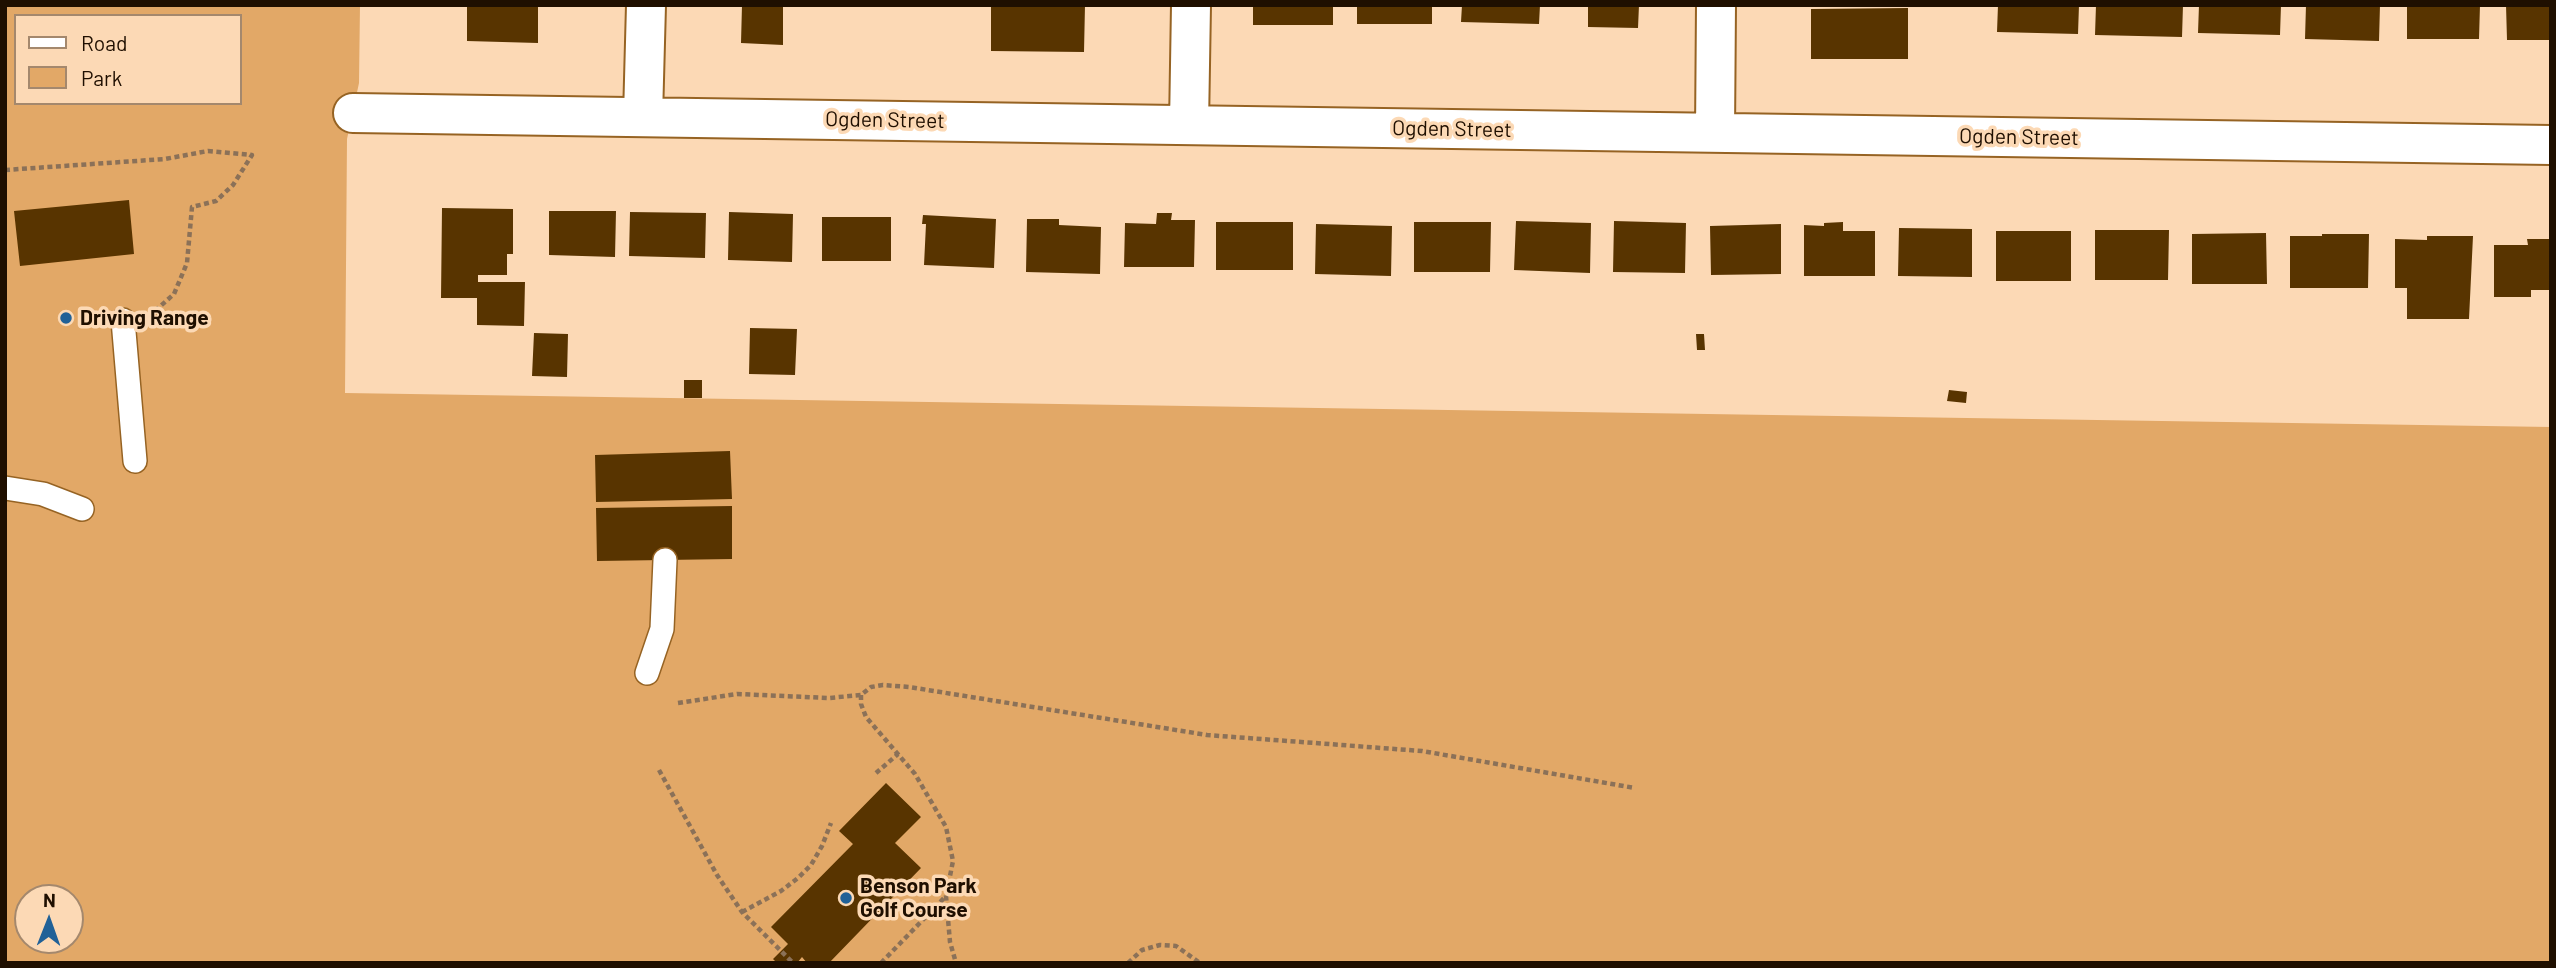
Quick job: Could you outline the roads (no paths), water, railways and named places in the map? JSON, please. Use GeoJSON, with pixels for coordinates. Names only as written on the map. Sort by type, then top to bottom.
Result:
{"type":"FeatureCollection","features":[{"type":"Feature","properties":{"kind":"street"},"geometry":{"type":"LineString","coordinates":[[643,117],[646,5]]}},
{"type":"Feature","properties":{"kind":"street"},"geometry":{"type":"LineString","coordinates":[[1189,125],[1191,5]]}},
{"type":"Feature","properties":{"kind":"street"},"geometry":{"type":"LineString","coordinates":[[1715,133],[1716,5]]}},
{"type":"Feature","properties":{"kind":"street","name":"Ogden Street"},"geometry":{"type":"LineString","coordinates":[[354,113],[2551,145]]}},
{"type":"Feature","properties":{"kind":"lane"},"geometry":{"type":"LineString","coordinates":[[123,320],[135,461]]}},
{"type":"Feature","properties":{"kind":"lane"},"geometry":{"type":"LineString","coordinates":[[5,488],[43,494],[82,509]]}},
{"type":"Feature","properties":{"kind":"lane"},"geometry":{"type":"LineString","coordinates":[[647,673],[662,629],[665,560]]}},
{"type":"Feature","properties":{"kind":"place","name":"Driving Range"},"geometry":{"type":"Point","coordinates":[66,318]}},
{"type":"Feature","properties":{"kind":"place","name":"Benson Park Golf Course"},"geometry":{"type":"Point","coordinates":[846,898]}}]}
